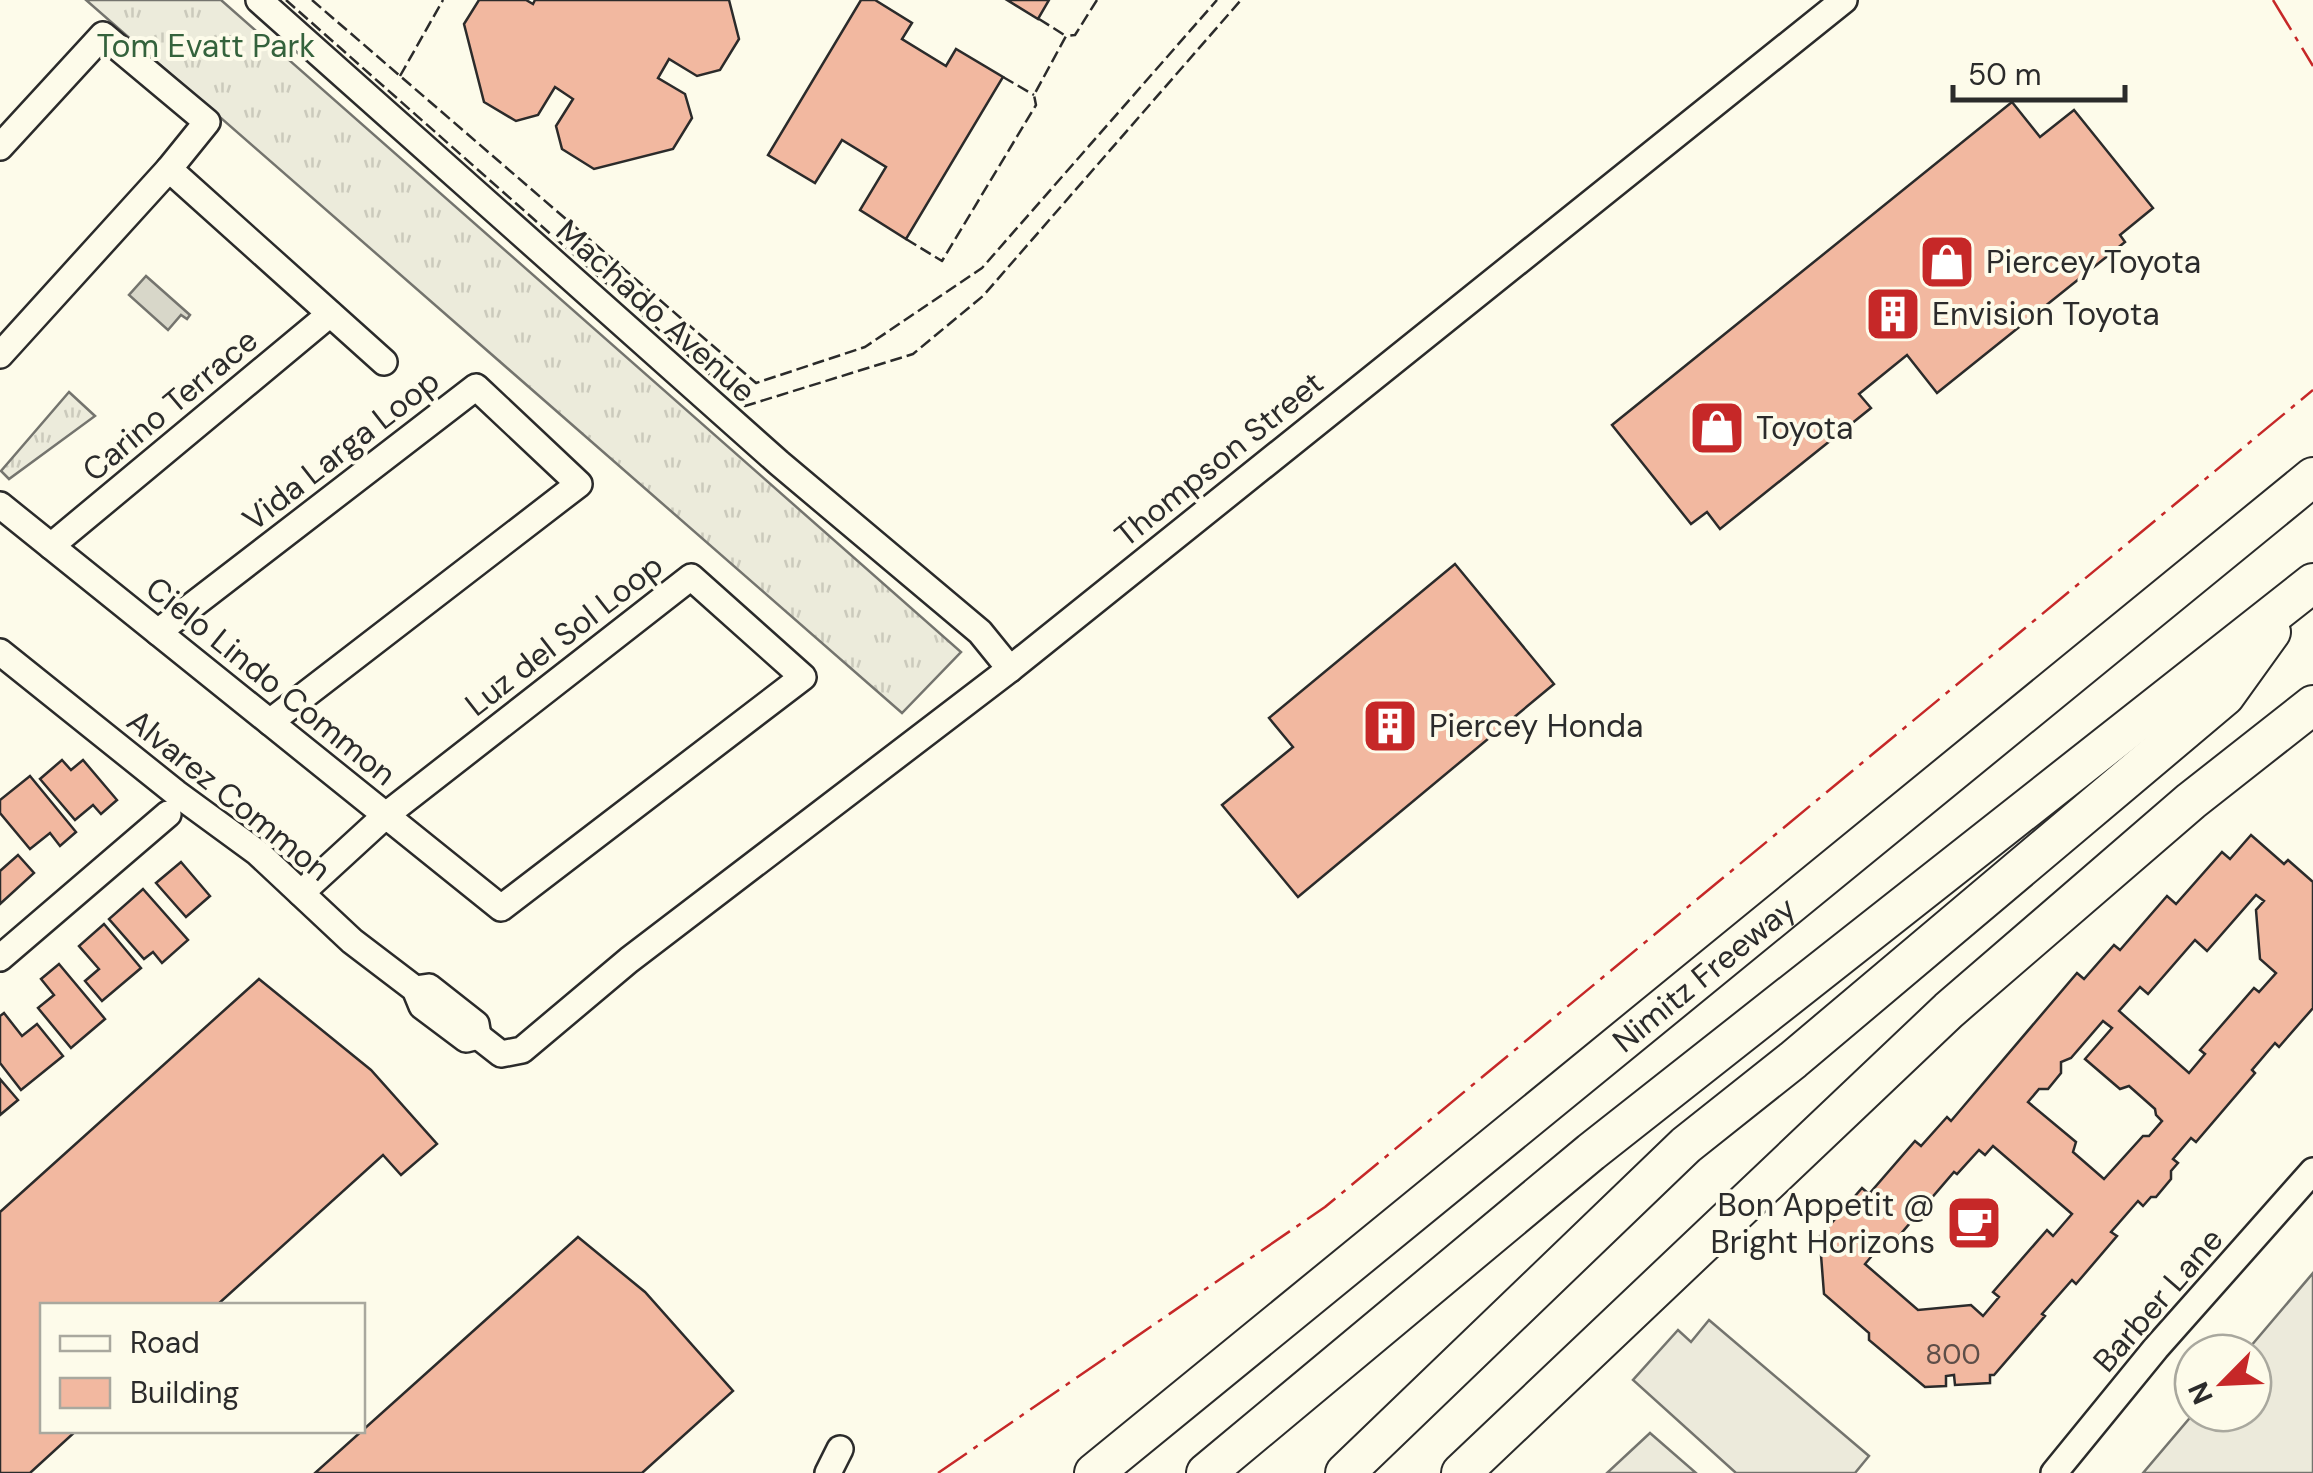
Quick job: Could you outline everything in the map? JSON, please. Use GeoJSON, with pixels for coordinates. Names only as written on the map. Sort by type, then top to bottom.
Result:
{"type":"FeatureCollection","features":[{"type":"Feature","properties":{"kind":"highway","name":"Nimitz Freeway"},"geometry":{"type":"LineString","coordinates":[[1094,1473],[2313,478]]}},
{"type":"Feature","properties":{"kind":"highway"},"geometry":{"type":"LineString","coordinates":[[1206,1473],[1590,1152],[2306,588]]}},
{"type":"Feature","properties":{"kind":"highway"},"geometry":{"type":"LineString","coordinates":[[1345,1473],[1686,1145],[2225,696],[2306,588]]}},
{"type":"Feature","properties":{"kind":"highway"},"geometry":{"type":"LineString","coordinates":[[1461,1473],[1948,1010],[2191,801],[2313,705]]}},
{"type":"Feature","properties":{"kind":"street","name":"Machado Avenue"},"geometry":{"type":"LineString","coordinates":[[259,0],[778,464],[980,632],[1010,670]]}},
{"type":"Feature","properties":{"kind":"street","name":"Thompson Street"},"geometry":{"type":"LineString","coordinates":[[478,1036],[512,1052],[1010,670],[1844,0]]}},
{"type":"Feature","properties":{"kind":"street"},"geometry":{"type":"LineString","coordinates":[[0,147],[102,35],[207,122],[0,355]]}},
{"type":"Feature","properties":{"kind":"street"},"geometry":{"type":"LineString","coordinates":[[169,169],[384,362]]}},
{"type":"Feature","properties":{"kind":"street","name":"Carino Terrace"},"geometry":{"type":"LineString","coordinates":[[51,546],[330,314]]}},
{"type":"Feature","properties":{"kind":"street","name":"Vida Larga Loop"},"geometry":{"type":"LineString","coordinates":[[158,632],[476,388],[579,484],[270,722]]}},
{"type":"Feature","properties":{"kind":"street","name":"Cielo Lindo Common"},"geometry":{"type":"LineString","coordinates":[[0,505],[501,908]]}},
{"type":"Feature","properties":{"kind":"street","name":"Luz del Sol Loop"},"geometry":{"type":"LineString","coordinates":[[301,892],[386,815],[691,577],[803,677],[501,908]]}},
{"type":"Feature","properties":{"kind":"street","name":"Alvarez Common"},"geometry":{"type":"LineString","coordinates":[[0,652],[176,794],[258,853],[352,942],[416,989],[429,987],[476,1024],[478,1036]]}},
{"type":"Feature","properties":{"kind":"street"},"geometry":{"type":"LineString","coordinates":[[0,958],[168,814]]}},
{"type":"Feature","properties":{"kind":"street","name":"Barber Lane"},"geometry":{"type":"LineString","coordinates":[[2054,1473],[2156,1348],[2313,1171]]}},
{"type":"Feature","properties":{"kind":"street"},"geometry":{"type":"LineString","coordinates":[[828,1473],[840,1449]]}},
{"type":"Feature","properties":{"kind":"green space","name":"Tom Evatt Park"},"geometry":{"type":"Polygon","coordinates":[[[86,0],[221,0],[961,652],[902,713],[86,0]]]}},
{"type":"Feature","properties":{"kind":"green space"},"geometry":{"type":"Polygon","coordinates":[[[69,392],[95,416],[9,479],[1,471],[69,392]]]}},
{"type":"Feature","properties":{"kind":"shaded area"},"geometry":{"type":"Polygon","coordinates":[[[146,276],[190,315],[187,319],[181,315],[168,330],[129,295],[146,276]]]}},
{"type":"Feature","properties":{"kind":"shaded area"},"geometry":{"type":"Polygon","coordinates":[[[2313,1273],[2313,1473],[2143,1473],[2177,1433],[2273,1433],[2273,1333],[2262,1333],[2313,1273]]]}},
{"type":"Feature","properties":{"kind":"shaded area"},"geometry":{"type":"Polygon","coordinates":[[[1709,1320],[1869,1456],[1855,1473],[1736,1473],[1633,1380],[1678,1330],[1691,1342],[1709,1320]]]}},
{"type":"Feature","properties":{"kind":"shaded area"},"geometry":{"type":"Polygon","coordinates":[[[1650,1433],[1696,1473],[1607,1473],[1650,1433]]]}},
{"type":"Feature","properties":{"kind":"building"},"geometry":{"type":"Polygon","coordinates":[[[479,0],[526,0],[533,4],[535,0],[729,0],[739,39],[720,70],[697,76],[669,59],[658,78],[685,94],[692,118],[673,149],[594,169],[562,149],[556,126],[573,99],[555,87],[538,115],[516,121],[484,102],[464,24],[479,0]]]}},
{"type":"Feature","properties":{"kind":"building"},"geometry":{"type":"Polygon","coordinates":[[[861,0],[875,0],[912,23],[902,39],[946,66],[956,49],[1003,77],[906,239],[860,210],[886,167],[842,140],[815,183],[768,155],[861,0]]]}},
{"type":"Feature","properties":{"kind":"building"},"geometry":{"type":"Polygon","coordinates":[[[1007,0],[1049,0],[1038,19],[1007,0]]]}},
{"type":"Feature","properties":{"kind":"building","name":"Envision Toyota"},"geometry":{"type":"Polygon","coordinates":[[[2012,102],[2040,137],[2074,110],[2153,208],[2120,235],[2125,242],[1937,393],[1907,355],[1859,394],[1871,408],[1720,529],[1707,512],[1691,524],[1612,425],[2012,102]]]}},
{"type":"Feature","properties":{"kind":"building","name":"Piercey Honda"},"geometry":{"type":"Polygon","coordinates":[[[1455,564],[1554,684],[1298,897],[1222,805],[1293,747],[1269,718],[1455,564]]]}},
{"type":"Feature","properties":{"kind":"building"},"geometry":{"type":"Polygon","coordinates":[[[62,760],[71,770],[83,760],[117,800],[101,814],[93,805],[75,820],[40,779],[62,760]]]}},
{"type":"Feature","properties":{"kind":"building"},"geometry":{"type":"Polygon","coordinates":[[[30,776],[76,832],[60,846],[50,833],[30,849],[0,813],[0,800],[30,776]]]}},
{"type":"Feature","properties":{"kind":"building"},"geometry":{"type":"Polygon","coordinates":[[[2251,835],[2284,864],[2288,860],[2313,882],[2313,1008],[2279,1047],[2275,1043],[2252,1070],[2255,1073],[2196,1142],[2191,1138],[2173,1159],[2178,1163],[2171,1171],[2171,1179],[2143,1206],[2138,1201],[2111,1232],[2117,1236],[2076,1284],[2072,1280],[2042,1314],[2045,1316],[1990,1375],[1990,1383],[1955,1385],[1954,1375],[1946,1376],[1946,1386],[1925,1387],[1869,1340],[1869,1333],[1824,1294],[1821,1255],[1826,1250],[1816,1241],[1862,1188],[1869,1194],[1915,1141],[1921,1146],[1947,1117],[1951,1121],[2077,973],[2084,979],[2114,945],[2120,950],[2167,896],[2176,904],[2222,852],[2230,859],[2251,835]],[[2256,895],[2207,951],[2195,940],[2148,994],[2140,987],[2119,1011],[2189,1073],[2205,1054],[2200,1050],[2254,988],[2259,992],[2276,973],[2260,959],[2256,910],[2264,901],[2256,895]],[[2103,1021],[2071,1058],[2061,1062],[2061,1073],[2048,1089],[2039,1089],[2028,1102],[2076,1142],[2073,1152],[2104,1179],[2162,1121],[2155,1109],[2129,1086],[2120,1089],[2085,1059],[2112,1028],[2103,1021]],[[1993,1146],[1985,1155],[1979,1150],[1957,1174],[1954,1172],[1898,1237],[1895,1235],[1889,1242],[1886,1239],[1865,1264],[1918,1310],[1971,1305],[1983,1316],[1999,1297],[1993,1292],[2047,1230],[2053,1236],[2072,1214],[1993,1146]]]}},
{"type":"Feature","properties":{"kind":"building"},"geometry":{"type":"Polygon","coordinates":[[[18,855],[34,873],[0,904],[0,871],[18,855]]]}},
{"type":"Feature","properties":{"kind":"building"},"geometry":{"type":"Polygon","coordinates":[[[181,862],[210,896],[186,917],[156,883],[181,862]]]}},
{"type":"Feature","properties":{"kind":"building"},"geometry":{"type":"Polygon","coordinates":[[[143,889],[188,940],[162,963],[153,952],[144,959],[109,919],[143,889]]]}},
{"type":"Feature","properties":{"kind":"building"},"geometry":{"type":"Polygon","coordinates":[[[104,924],[141,968],[102,1001],[85,981],[99,969],[79,946],[104,924]]]}},
{"type":"Feature","properties":{"kind":"building"},"geometry":{"type":"Polygon","coordinates":[[[59,964],[105,1019],[71,1048],[38,1008],[54,995],[41,979],[59,964]]]}},
{"type":"Feature","properties":{"kind":"building"},"geometry":{"type":"Polygon","coordinates":[[[259,979],[371,1070],[437,1144],[401,1175],[383,1155],[219,1303],[40,1303],[40,1433],[74,1433],[30,1473],[0,1473],[0,1212],[259,979]]]}},
{"type":"Feature","properties":{"kind":"building"},"geometry":{"type":"Polygon","coordinates":[[[4,1013],[22,1036],[37,1024],[63,1056],[21,1090],[0,1063],[0,1016],[4,1013]]]}},
{"type":"Feature","properties":{"kind":"building"},"geometry":{"type":"Polygon","coordinates":[[[0,1079],[18,1100],[0,1115],[0,1079]]]}},
{"type":"Feature","properties":{"kind":"building"},"geometry":{"type":"Polygon","coordinates":[[[578,1237],[645,1292],[733,1391],[642,1473],[315,1473],[360,1433],[365,1433],[365,1428],[578,1237]]]}},
{"type":"Feature","properties":{"kind":"fence"},"geometry":{"type":"LineString","coordinates":[[286,0],[745,406],[913,354],[983,296],[1241,0]]}},
{"type":"Feature","properties":{"kind":"fence"},"geometry":{"type":"LineString","coordinates":[[312,0],[756,383],[865,347],[982,268],[1217,0]]}},
{"type":"Feature","properties":{"kind":"fence"},"geometry":{"type":"LineString","coordinates":[[400,76],[443,0]]}},
{"type":"Feature","properties":{"kind":"fence"},"geometry":{"type":"LineString","coordinates":[[906,239],[942,261],[1036,105],[1034,95],[1066,36],[1075,35],[1097,0]]}},
{"type":"Feature","properties":{"kind":"fence"},"geometry":{"type":"LineString","coordinates":[[1039,19],[1066,36]]}},
{"type":"Feature","properties":{"kind":"fence"},"geometry":{"type":"LineString","coordinates":[[1003,77],[1034,95]]}},
{"type":"Feature","properties":{"kind":"power"},"geometry":{"type":"LineString","coordinates":[[2273,0],[2313,66]]}},
{"type":"Feature","properties":{"kind":"power"},"geometry":{"type":"LineString","coordinates":[[938,1473],[1325,1207],[2313,390]]}},
{"type":"Feature","properties":{"kind":"place","name":"Piercey Toyota"},"geometry":{"type":"Point","coordinates":[1947,262]}},
{"type":"Feature","properties":{"kind":"place","name":"Envision Toyota"},"geometry":{"type":"Point","coordinates":[1893,314]}},
{"type":"Feature","properties":{"kind":"place","name":"Toyota"},"geometry":{"type":"Point","coordinates":[1717,428]}},
{"type":"Feature","properties":{"kind":"place","name":"Piercey Honda"},"geometry":{"type":"Point","coordinates":[1390,726]}},
{"type":"Feature","properties":{"kind":"place","name":"Bon Appetit @ Bright Horizons"},"geometry":{"type":"Point","coordinates":[1974,1223]}}]}
